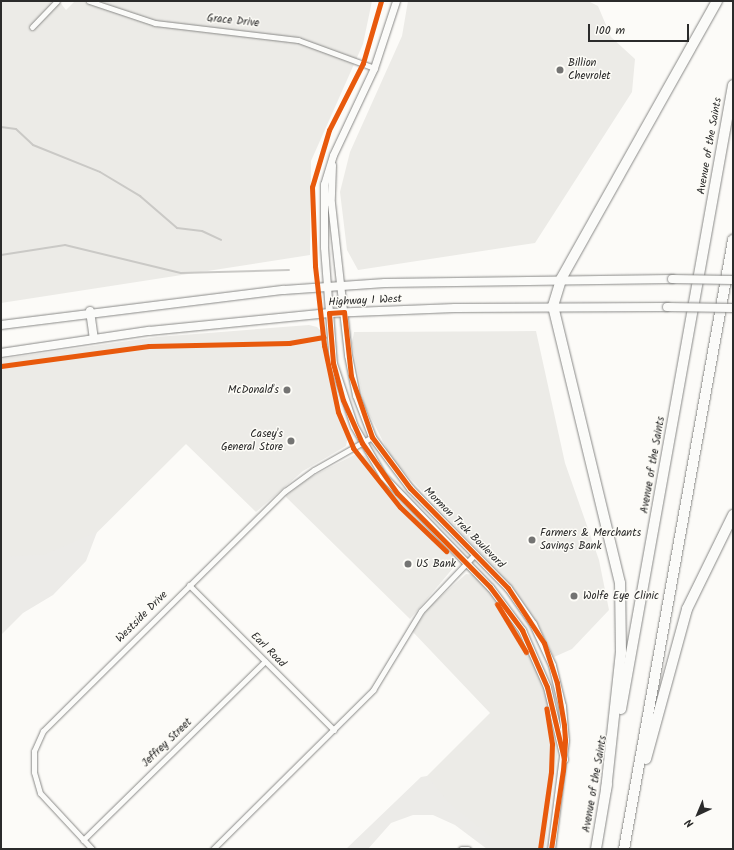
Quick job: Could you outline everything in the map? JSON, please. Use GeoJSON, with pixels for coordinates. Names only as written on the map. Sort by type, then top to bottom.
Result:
{"type":"FeatureCollection","features":[{"type":"Feature","properties":{"kind":"highway"},"geometry":{"type":"LineString","coordinates":[[606,790],[621,653],[620,583],[553,306],[561,279],[717,1]]}},
{"type":"Feature","properties":{"kind":"highway","name":"Avenue of the Saints"},"geometry":{"type":"LineString","coordinates":[[596,849],[733,86]]}},
{"type":"Feature","properties":{"kind":"highway"},"geometry":{"type":"LineString","coordinates":[[624,846],[733,240]]}},
{"type":"Feature","properties":{"kind":"highway"},"geometry":{"type":"LineString","coordinates":[[624,846],[682,625],[709,558],[733,515]]}},
{"type":"Feature","properties":{"kind":"main road","name":"Mormon Trek Boulevard"},"geometry":{"type":"LineString","coordinates":[[396,1],[374,68],[333,155],[324,184],[326,289],[333,363],[343,400],[362,443],[397,493],[501,599],[530,645],[547,687],[564,759]]}},
{"type":"Feature","properties":{"kind":"main road","name":"Mormon Trek Boulevard"},"geometry":{"type":"LineString","coordinates":[[333,155],[331,203],[351,376],[372,437],[410,488],[508,588],[544,643],[562,706],[564,759],[551,849]]}},
{"type":"Feature","properties":{"kind":"main road","name":"Highway 1 West"},"geometry":{"type":"LineString","coordinates":[[1,325],[90,312],[342,288],[561,279],[733,280]]}},
{"type":"Feature","properties":{"kind":"main road","name":"Highway 1 West"},"geometry":{"type":"LineString","coordinates":[[1,353],[94,339],[344,312],[553,306],[733,308]]}},
{"type":"Feature","properties":{"kind":"main road"},"geometry":{"type":"LineString","coordinates":[[90,312],[94,339]]}},
{"type":"Feature","properties":{"kind":"street"},"geometry":{"type":"LineString","coordinates":[[32,27],[57,1]]}},
{"type":"Feature","properties":{"kind":"street","name":"Grace Drive"},"geometry":{"type":"LineString","coordinates":[[89,1],[155,23],[298,40],[374,68]]}},
{"type":"Feature","properties":{"kind":"street","name":"Westside Drive"},"geometry":{"type":"LineString","coordinates":[[92,849],[40,793],[34,772],[37,741],[48,724],[290,487],[372,437]]}},
{"type":"Feature","properties":{"kind":"street"},"geometry":{"type":"LineString","coordinates":[[213,849],[373,690],[421,611],[475,554]]}},
{"type":"Feature","properties":{"kind":"street","name":"Earl Road"},"geometry":{"type":"LineString","coordinates":[[189,585],[334,730]]}},
{"type":"Feature","properties":{"kind":"street","name":"Jeffrey Street"},"geometry":{"type":"LineString","coordinates":[[83,840],[265,661]]}},
{"type":"Feature","properties":{"kind":"street"},"geometry":{"type":"LineString","coordinates":[[461,849],[468,849]]}},
{"type":"Feature","properties":{"kind":"shaded area"},"geometry":{"type":"Polygon","coordinates":[[[1,1],[59,1],[66,10],[75,1],[372,1],[363,44],[311,161],[310,255],[1,303],[1,1]]]}},
{"type":"Feature","properties":{"kind":"shaded area"},"geometry":{"type":"Polygon","coordinates":[[[408,1],[588,1],[598,6],[611,37],[635,59],[632,92],[535,243],[358,270],[347,250],[340,192],[350,152],[402,36],[408,1]]]}},
{"type":"Feature","properties":{"kind":"shaded area"},"geometry":{"type":"Polygon","coordinates":[[[309,325],[317,327],[326,336],[340,409],[349,433],[346,446],[303,471],[256,512],[186,444],[1,628],[1,359],[157,337],[309,325]]]}},
{"type":"Feature","properties":{"kind":"shaded area"},"geometry":{"type":"Polygon","coordinates":[[[536,331],[565,463],[599,560],[609,610],[572,649],[554,657],[538,624],[513,588],[392,459],[364,404],[352,343],[354,332],[536,331]]]}},
{"type":"Feature","properties":{"kind":"shaded area"},"geometry":{"type":"Polygon","coordinates":[[[356,454],[365,456],[396,497],[455,558],[454,567],[410,619],[285,496],[309,478],[356,454]]]}},
{"type":"Feature","properties":{"kind":"shaded area"},"geometry":{"type":"Polygon","coordinates":[[[97,532],[86,561],[53,595],[23,613],[1,635],[1,564],[9,557],[46,554],[97,532]]]}},
{"type":"Feature","properties":{"kind":"shaded area"},"geometry":{"type":"Polygon","coordinates":[[[466,574],[474,575],[490,591],[516,625],[541,677],[554,725],[557,755],[545,849],[494,849],[424,779],[490,713],[412,631],[429,607],[466,574]]]}},
{"type":"Feature","properties":{"kind":"shaded area"},"geometry":{"type":"Polygon","coordinates":[[[427,776],[449,803],[506,849],[487,849],[455,825],[433,815],[413,815],[391,823],[368,849],[346,849],[421,777],[427,776]]]}},
{"type":"Feature","properties":{"kind":"waterway"},"geometry":{"type":"LineString","coordinates":[[1,127],[16,129],[33,145],[100,172],[140,196],[177,228],[202,231],[221,240]]}},
{"type":"Feature","properties":{"kind":"waterway"},"geometry":{"type":"LineString","coordinates":[[1,255],[65,245],[181,273],[289,270]]}},
{"type":"Feature","properties":{"kind":"cycle path"},"geometry":{"type":"LineString","coordinates":[[381,1],[363,63],[329,130],[312,187],[315,266],[324,345],[338,412],[353,448],[400,507],[446,551]]}},
{"type":"Feature","properties":{"kind":"cycle path"},"geometry":{"type":"LineString","coordinates":[[551,849],[563,770],[565,740],[557,683],[544,643],[508,588],[410,488],[372,437],[351,376],[344,312],[329,313],[333,363],[343,400],[362,443],[397,493],[490,587],[522,630],[547,687],[564,759]]}},
{"type":"Feature","properties":{"kind":"cycle path"},"geometry":{"type":"LineString","coordinates":[[1,366],[149,346],[289,343],[323,337]]}},
{"type":"Feature","properties":{"kind":"cycle path"},"geometry":{"type":"LineString","coordinates":[[497,604],[526,652]]}},
{"type":"Feature","properties":{"kind":"cycle path"},"geometry":{"type":"LineString","coordinates":[[540,849],[551,772],[552,744],[546,708]]}},
{"type":"Feature","properties":{"kind":"place","name":"Billion Chevrolet"},"geometry":{"type":"Point","coordinates":[560,70]}},
{"type":"Feature","properties":{"kind":"place","name":"McDonald's"},"geometry":{"type":"Point","coordinates":[287,390]}},
{"type":"Feature","properties":{"kind":"place","name":"Casey's General Store"},"geometry":{"type":"Point","coordinates":[291,441]}},
{"type":"Feature","properties":{"kind":"place","name":"Farmers & Merchants Savings Bank"},"geometry":{"type":"Point","coordinates":[532,540]}},
{"type":"Feature","properties":{"kind":"place","name":"US Bank"},"geometry":{"type":"Point","coordinates":[408,564]}},
{"type":"Feature","properties":{"kind":"place","name":"Wolfe Eye Clinic"},"geometry":{"type":"Point","coordinates":[574,596]}}]}
